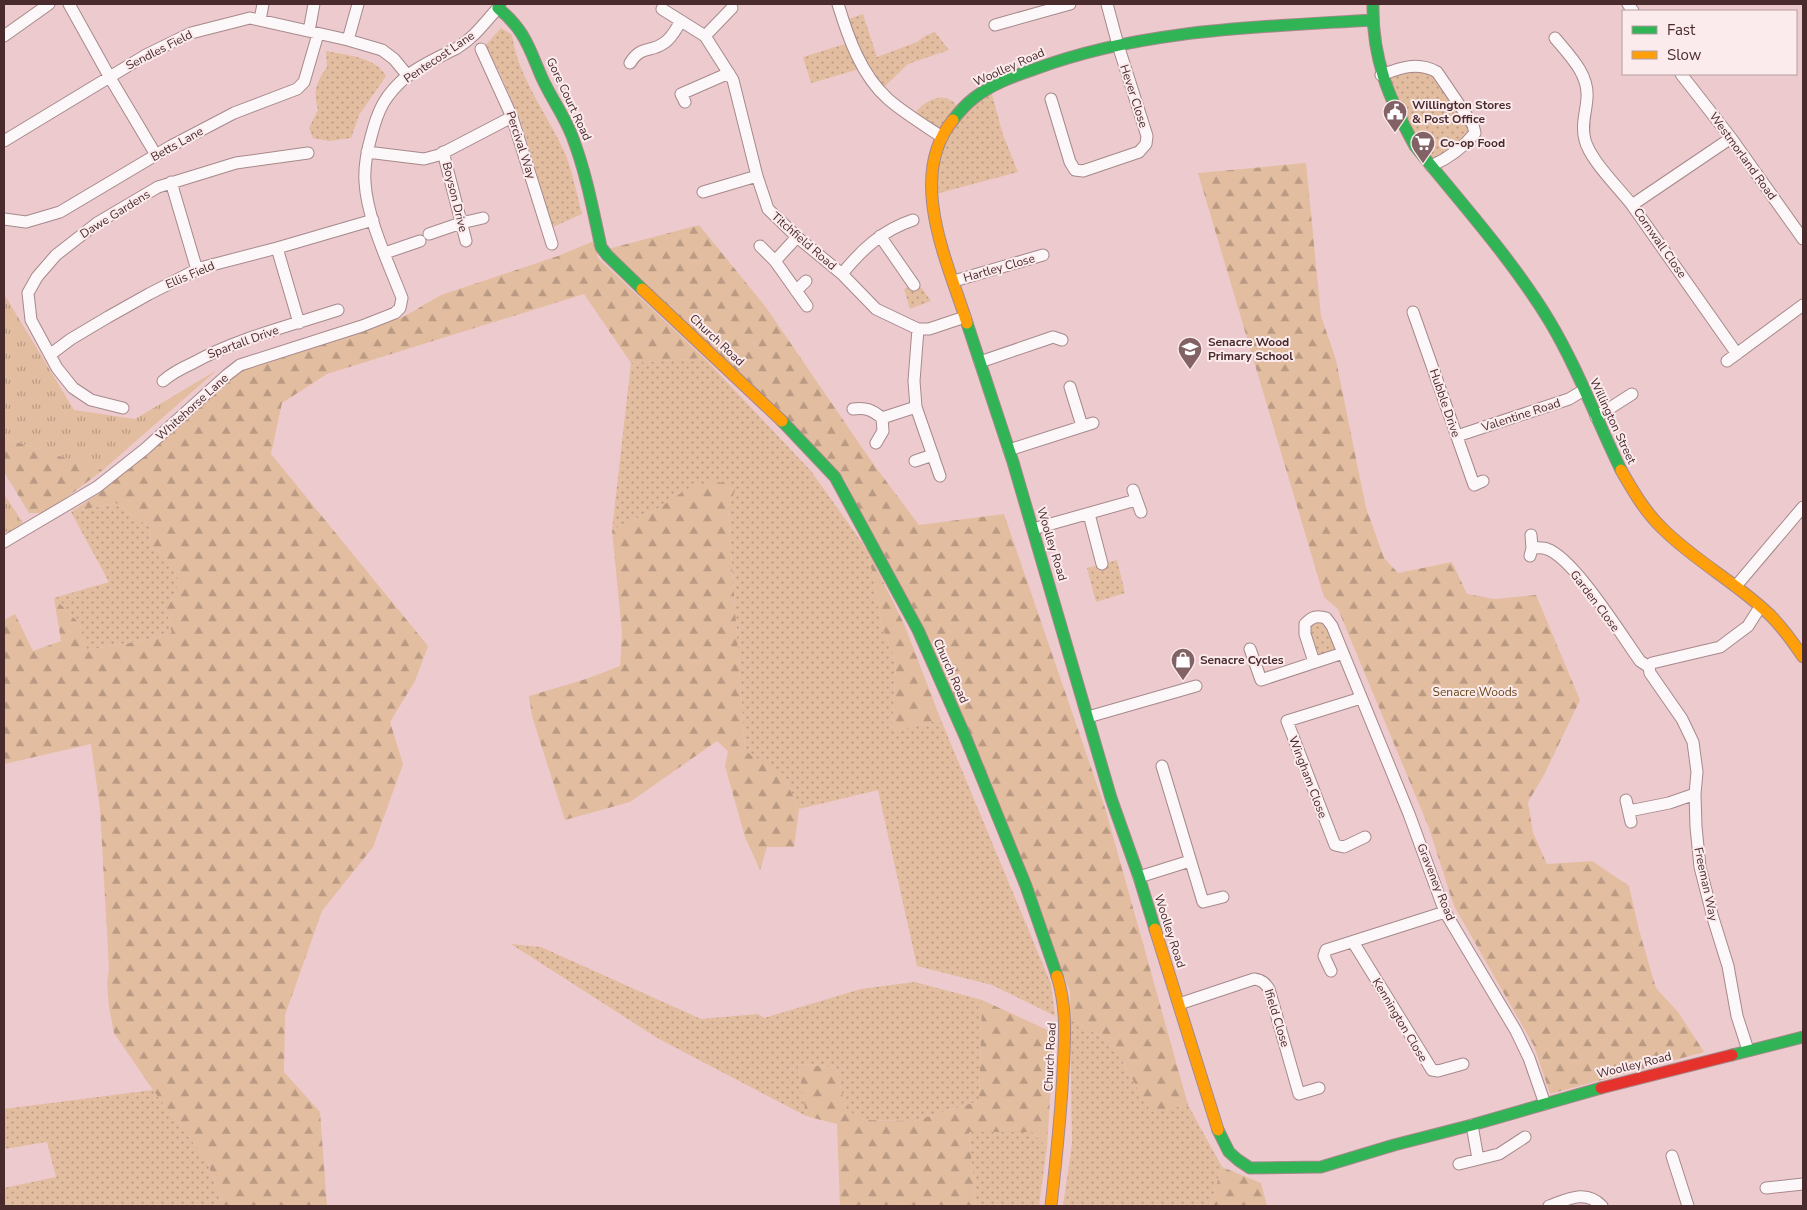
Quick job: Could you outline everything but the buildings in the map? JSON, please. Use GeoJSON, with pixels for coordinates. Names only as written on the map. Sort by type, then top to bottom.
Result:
{"type":"FeatureCollection","features":[{"type":"Feature","properties":{"kind":"street"},"geometry":{"type":"LineString","coordinates":[[4,36],[49,4]]}},
{"type":"Feature","properties":{"kind":"street"},"geometry":{"type":"LineString","coordinates":[[69,4],[156,155]]}},
{"type":"Feature","properties":{"kind":"street"},"geometry":{"type":"LineString","coordinates":[[260,20],[262,4]]}},
{"type":"Feature","properties":{"kind":"street","name":"Betts Lane"},"geometry":{"type":"LineString","coordinates":[[4,220],[26,222],[60,212],[156,155],[234,113],[297,90],[304,82],[313,32],[314,4]]}},
{"type":"Feature","properties":{"kind":"street"},"geometry":{"type":"LineString","coordinates":[[348,40],[358,4]]}},
{"type":"Feature","properties":{"kind":"street"},"geometry":{"type":"LineString","coordinates":[[838,4],[863,68],[880,91],[888,100],[942,137]]}},
{"type":"Feature","properties":{"kind":"street"},"geometry":{"type":"LineString","coordinates":[[995,25],[1070,4]]}},
{"type":"Feature","properties":{"kind":"street"},"geometry":{"type":"LineString","coordinates":[[1107,4],[1118,44]]}},
{"type":"Feature","properties":{"kind":"street","name":"Willington Street"},"geometry":{"type":"LineString","coordinates":[[1373,4],[1372,20],[1375,54],[1381,75],[1407,132],[1415,146],[1537,301],[1565,350],[1620,469],[1644,508],[1676,542],[1736,586],[1760,607],[1795,641],[1803,657]]}},
{"type":"Feature","properties":{"kind":"street","name":"Pentecost Lane"},"geometry":{"type":"LineString","coordinates":[[400,308],[402,298],[373,220],[365,181],[367,152],[376,114],[391,90],[419,68],[458,47],[473,36],[499,6]]}},
{"type":"Feature","properties":{"kind":"street","name":"Gore Court Road"},"geometry":{"type":"LineString","coordinates":[[499,6],[512,18],[527,39],[543,79],[560,108],[572,135],[586,178],[601,247]]}},
{"type":"Feature","properties":{"kind":"street"},"geometry":{"type":"LineString","coordinates":[[705,36],[732,8]]}},
{"type":"Feature","properties":{"kind":"street","name":"Titchfield Road"},"geometry":{"type":"LineString","coordinates":[[662,9],[705,36],[729,73],[736,88],[757,176],[768,210],[842,274],[876,309],[918,329]]}},
{"type":"Feature","properties":{"kind":"street","name":"Sendles Field"},"geometry":{"type":"LineString","coordinates":[[4,141],[146,55],[192,33],[250,18],[348,40],[382,50],[394,59],[408,76]]}},
{"type":"Feature","properties":{"kind":"street","name":"Woolley Road"},"geometry":{"type":"LineString","coordinates":[[1372,20],[1224,30],[1118,44],[1040,66],[990,87],[974,97],[960,110],[942,137],[932,163],[932,195],[938,234],[1009,450],[1111,798],[1139,877],[1207,1101],[1224,1146],[1230,1154],[1250,1168],[1321,1167],[1581,1093],[1803,1037]]}},
{"type":"Feature","properties":{"kind":"street"},"geometry":{"type":"LineString","coordinates":[[630,62],[636,53],[663,44],[673,35],[681,21]]}},
{"type":"Feature","properties":{"kind":"street"},"geometry":{"type":"LineString","coordinates":[[1556,38],[1580,69],[1586,81],[1587,96],[1582,123],[1590,153],[1632,205]]}},
{"type":"Feature","properties":{"kind":"street","name":"Hever Close"},"geometry":{"type":"LineString","coordinates":[[1051,99],[1070,162],[1075,170],[1084,171],[1139,152],[1146,144],[1147,136],[1118,44]]}},
{"type":"Feature","properties":{"kind":"street"},"geometry":{"type":"LineString","coordinates":[[1553,55],[1563,48]]}},
{"type":"Feature","properties":{"kind":"street","name":"Percival Way"},"geometry":{"type":"LineString","coordinates":[[482,49],[512,117],[552,244]]}},
{"type":"Feature","properties":{"kind":"street"},"geometry":{"type":"LineString","coordinates":[[1381,75],[1408,66],[1428,67],[1437,72],[1474,125],[1475,133],[1470,139],[1449,158],[1432,166]]}},
{"type":"Feature","properties":{"kind":"street"},"geometry":{"type":"LineString","coordinates":[[685,102],[681,94],[729,73]]}},
{"type":"Feature","properties":{"kind":"street","name":"Westmorland Road"},"geometry":{"type":"LineString","coordinates":[[1682,75],[1731,138],[1803,239]]}},
{"type":"Feature","properties":{"kind":"street"},"geometry":{"type":"LineString","coordinates":[[367,152],[410,159],[424,159],[443,152],[512,117]]}},
{"type":"Feature","properties":{"kind":"street","name":"Cornwall Close"},"geometry":{"type":"LineString","coordinates":[[1731,138],[1632,205],[1732,358],[1803,305]]}},
{"type":"Feature","properties":{"kind":"street","name":"Boyson Drive"},"geometry":{"type":"LineString","coordinates":[[443,152],[466,241]]}},
{"type":"Feature","properties":{"kind":"street","name":"Dawe Gardens"},"geometry":{"type":"LineString","coordinates":[[123,408],[91,400],[73,388],[58,368],[31,320],[28,293],[37,277],[56,254],[96,223],[158,187],[236,163],[308,153]]}},
{"type":"Feature","properties":{"kind":"street"},"geometry":{"type":"LineString","coordinates":[[703,192],[757,176]]}},
{"type":"Feature","properties":{"kind":"street"},"geometry":{"type":"LineString","coordinates":[[171,182],[197,270]]}},
{"type":"Feature","properties":{"kind":"street"},"geometry":{"type":"LineString","coordinates":[[385,253],[461,223],[483,218]]}},
{"type":"Feature","properties":{"kind":"street","name":"Ellis Field"},"geometry":{"type":"LineString","coordinates":[[51,354],[108,317],[197,270],[373,220]]}},
{"type":"Feature","properties":{"kind":"street"},"geometry":{"type":"LineString","coordinates":[[842,274],[861,251],[880,236],[897,225],[913,220]]}},
{"type":"Feature","properties":{"kind":"street"},"geometry":{"type":"LineString","coordinates":[[880,236],[914,285]]}},
{"type":"Feature","properties":{"kind":"street"},"geometry":{"type":"LineString","coordinates":[[775,261],[797,237]]}},
{"type":"Feature","properties":{"kind":"street"},"geometry":{"type":"LineString","coordinates":[[760,246],[775,261],[807,306]]}},
{"type":"Feature","properties":{"kind":"street","name":"Church Road"},"geometry":{"type":"LineString","coordinates":[[601,247],[607,255],[798,436],[836,477],[918,630],[965,736],[1019,868],[1061,988],[1065,1031],[1061,1113],[1051,1206]]}},
{"type":"Feature","properties":{"kind":"street"},"geometry":{"type":"LineString","coordinates":[[277,248],[299,323]]}},
{"type":"Feature","properties":{"kind":"street","name":"Hartley Close"},"geometry":{"type":"LineString","coordinates":[[954,281],[1043,255]]}},
{"type":"Feature","properties":{"kind":"street"},"geometry":{"type":"LineString","coordinates":[[796,291],[806,281]]}},
{"type":"Feature","properties":{"kind":"street","name":"Whitehorse Lane"},"geometry":{"type":"LineString","coordinates":[[6,540],[97,487],[152,444],[226,375],[240,365],[362,326],[395,313],[400,308]]}},
{"type":"Feature","properties":{"kind":"street","name":"Spartall Drive"},"geometry":{"type":"LineString","coordinates":[[163,381],[215,350],[338,310]]}},
{"type":"Feature","properties":{"kind":"street","name":"Hubble Drive"},"geometry":{"type":"LineString","coordinates":[[1413,312],[1474,484],[1482,481]]}},
{"type":"Feature","properties":{"kind":"street"},"geometry":{"type":"LineString","coordinates":[[940,476],[916,406],[914,381],[918,329],[929,329],[965,317]]}},
{"type":"Feature","properties":{"kind":"street"},"geometry":{"type":"LineString","coordinates":[[980,362],[1054,337],[1062,340]]}},
{"type":"Feature","properties":{"kind":"street"},"geometry":{"type":"LineString","coordinates":[[1009,450],[1088,425],[1070,387]]}},
{"type":"Feature","properties":{"kind":"street","name":"Valentine Road"},"geometry":{"type":"LineString","coordinates":[[1457,436],[1569,399],[1584,390]]}},
{"type":"Feature","properties":{"kind":"street"},"geometry":{"type":"LineString","coordinates":[[1596,417],[1632,394]]}},
{"type":"Feature","properties":{"kind":"street"},"geometry":{"type":"LineString","coordinates":[[882,418],[916,406]]}},
{"type":"Feature","properties":{"kind":"street"},"geometry":{"type":"LineString","coordinates":[[853,409],[862,407],[872,410],[882,418],[883,430],[876,443]]}},
{"type":"Feature","properties":{"kind":"street"},"geometry":{"type":"LineString","coordinates":[[915,461],[933,455]]}},
{"type":"Feature","properties":{"kind":"street"},"geometry":{"type":"LineString","coordinates":[[1033,529],[1088,514],[1135,495],[1140,512]]}},
{"type":"Feature","properties":{"kind":"street"},"geometry":{"type":"LineString","coordinates":[[1736,586],[1803,507]]}},
{"type":"Feature","properties":{"kind":"street"},"geometry":{"type":"LineString","coordinates":[[1088,514],[1102,564]]}},
{"type":"Feature","properties":{"kind":"street","name":"Garden Close"},"geometry":{"type":"LineString","coordinates":[[1531,534],[1531,552],[1547,549],[1561,558],[1577,574],[1594,596],[1640,661],[1649,667]]}},
{"type":"Feature","properties":{"kind":"street"},"geometry":{"type":"LineString","coordinates":[[1649,667],[1652,663],[1720,647],[1748,626],[1760,607]]}},
{"type":"Feature","properties":{"kind":"street","name":"Graveney Road"},"geometry":{"type":"LineString","coordinates":[[1314,662],[1305,634],[1305,624],[1318,615],[1326,618],[1332,626],[1409,814],[1445,912],[1516,1031],[1529,1058],[1545,1104]]}},
{"type":"Feature","properties":{"kind":"street"},"geometry":{"type":"LineString","coordinates":[[1250,649],[1261,680],[1343,653]]}},
{"type":"Feature","properties":{"kind":"street","name":"Freeman Way"},"geometry":{"type":"LineString","coordinates":[[1649,667],[1650,673],[1682,719],[1694,742],[1697,772],[1695,794],[1696,827],[1700,867],[1728,966],[1738,1016],[1748,1050]]}},
{"type":"Feature","properties":{"kind":"street"},"geometry":{"type":"LineString","coordinates":[[1088,717],[1196,686]]}},
{"type":"Feature","properties":{"kind":"street","name":"Wingham Close"},"geometry":{"type":"LineString","coordinates":[[1361,698],[1287,721],[1335,845],[1344,847],[1366,837]]}},
{"type":"Feature","properties":{"kind":"street"},"geometry":{"type":"LineString","coordinates":[[1162,766],[1203,902],[1223,897]]}},
{"type":"Feature","properties":{"kind":"street"},"geometry":{"type":"LineString","coordinates":[[1629,811],[1669,803],[1695,794]]}},
{"type":"Feature","properties":{"kind":"street"},"geometry":{"type":"LineString","coordinates":[[1139,877],[1190,861]]}},
{"type":"Feature","properties":{"kind":"street"},"geometry":{"type":"LineString","coordinates":[[1331,971],[1324,956],[1326,950],[1445,912]]}},
{"type":"Feature","properties":{"kind":"street","name":"Kennington Close"},"geometry":{"type":"LineString","coordinates":[[1353,942],[1432,1070],[1438,1071],[1463,1064]]}},
{"type":"Feature","properties":{"kind":"street","name":"Ifield Close"},"geometry":{"type":"LineString","coordinates":[[1179,1004],[1254,979],[1260,980],[1269,989],[1299,1094],[1319,1088]]}},
{"type":"Feature","properties":{"kind":"street"},"geometry":{"type":"LineString","coordinates":[[1472,1125],[1478,1160]]}},
{"type":"Feature","properties":{"kind":"street"},"geometry":{"type":"LineString","coordinates":[[1459,1164],[1500,1154],[1525,1137]]}},
{"type":"Feature","properties":{"kind":"street"},"geometry":{"type":"LineString","coordinates":[[1672,1156],[1688,1206]]}},
{"type":"Feature","properties":{"kind":"street"},"geometry":{"type":"LineString","coordinates":[[1766,1188],[1803,1184]]}},
{"type":"Feature","properties":{"kind":"street"},"geometry":{"type":"LineString","coordinates":[[1549,1206],[1584,1196],[1594,1199],[1602,1206]]}},
{"type":"Feature","properties":{"kind":"green space"},"geometry":{"type":"Polygon","coordinates":[[[863,14],[877,57],[917,42],[935,32],[949,50],[908,64],[880,91],[863,68],[811,83],[803,57],[851,42],[843,21],[863,14]]]}},
{"type":"Feature","properties":{"kind":"green space"},"geometry":{"type":"Polygon","coordinates":[[[501,28],[512,35],[520,66],[564,151],[574,182],[582,214],[553,227],[520,119],[497,67],[483,48],[501,28]]]}},
{"type":"Feature","properties":{"kind":"green space"},"geometry":{"type":"Polygon","coordinates":[[[326,51],[368,61],[386,76],[359,115],[351,138],[329,141],[313,138],[309,128],[318,110],[316,87],[327,67],[326,51]]]}},
{"type":"Feature","properties":{"kind":"green space"},"geometry":{"type":"Polygon","coordinates":[[[1428,67],[1475,133],[1431,166],[1381,75],[1428,67]]]}},
{"type":"Feature","properties":{"kind":"green space"},"geometry":{"type":"Polygon","coordinates":[[[990,87],[1003,135],[1018,172],[932,195],[942,137],[913,116],[920,108],[935,98],[947,98],[960,110],[990,87]]]}},
{"type":"Feature","properties":{"kind":"green space","name":"Senacre Woods"},"geometry":{"type":"Polygon","coordinates":[[[1306,163],[1321,316],[1336,360],[1366,508],[1384,558],[1398,573],[1452,562],[1467,594],[1494,599],[1536,595],[1580,700],[1544,775],[1528,802],[1533,833],[1547,864],[1592,861],[1629,886],[1639,930],[1656,988],[1678,1012],[1704,1052],[1550,1094],[1534,1046],[1454,906],[1429,828],[1338,609],[1324,597],[1198,173],[1306,163]]]}},
{"type":"Feature","properties":{"kind":"green space"},"geometry":{"type":"Polygon","coordinates":[[[699,225],[765,306],[874,465],[919,525],[1004,514],[1106,811],[1188,1105],[1151,1112],[1112,1043],[1070,1019],[1070,992],[1008,833],[845,480],[608,249],[699,225]]]}},
{"type":"Feature","properties":{"kind":"green space"},"geometry":{"type":"Polygon","coordinates":[[[596,240],[598,258],[704,358],[631,363],[584,294],[327,374],[282,403],[271,454],[428,646],[415,681],[390,722],[403,764],[373,847],[322,911],[285,1015],[284,1072],[320,1112],[327,1206],[223,1206],[207,1161],[153,1090],[114,1033],[107,983],[109,968],[100,809],[91,744],[4,764],[4,620],[15,614],[33,651],[61,641],[54,598],[79,623],[87,650],[136,642],[172,633],[166,610],[180,582],[163,554],[150,547],[149,527],[116,503],[71,512],[101,492],[240,370],[405,316],[441,295],[558,256],[596,240]]]}},
{"type":"Feature","properties":{"kind":"green space"},"geometry":{"type":"Polygon","coordinates":[[[918,283],[931,301],[910,309],[904,289],[918,283]]]}},
{"type":"Feature","properties":{"kind":"green space"},"geometry":{"type":"Polygon","coordinates":[[[4,294],[74,410],[135,419],[217,370],[103,470],[4,438],[4,294]]]}},
{"type":"Feature","properties":{"kind":"green space"},"geometry":{"type":"Polygon","coordinates":[[[704,358],[811,471],[868,551],[882,626],[896,662],[892,731],[941,720],[1051,984],[1055,1016],[992,985],[917,966],[878,790],[799,809],[783,774],[745,752],[728,509],[736,485],[659,508],[612,530],[631,363],[704,358]]]}},
{"type":"Feature","properties":{"kind":"green space"},"geometry":{"type":"Polygon","coordinates":[[[4,438],[103,470],[46,513],[29,513],[4,472],[4,438]]]}},
{"type":"Feature","properties":{"kind":"green space"},"geometry":{"type":"Polygon","coordinates":[[[710,481],[737,485],[728,509],[745,751],[783,774],[799,809],[794,847],[767,847],[760,870],[745,837],[725,766],[728,751],[717,741],[630,802],[565,820],[532,716],[529,696],[586,679],[620,666],[622,633],[612,530],[659,508],[684,491],[710,481]]]}},
{"type":"Feature","properties":{"kind":"green space"},"geometry":{"type":"Polygon","coordinates":[[[4,494],[23,523],[10,532],[4,532],[4,494]]]}},
{"type":"Feature","properties":{"kind":"green space"},"geometry":{"type":"Polygon","coordinates":[[[116,503],[149,527],[150,547],[163,554],[180,582],[166,610],[172,633],[136,642],[87,650],[79,623],[54,598],[109,582],[71,512],[116,503]]]}},
{"type":"Feature","properties":{"kind":"green space"},"geometry":{"type":"Polygon","coordinates":[[[868,551],[904,624],[941,720],[892,731],[896,662],[882,626],[868,551]]]}},
{"type":"Feature","properties":{"kind":"green space"},"geometry":{"type":"Polygon","coordinates":[[[1117,560],[1125,593],[1096,602],[1087,568],[1117,560]]]}},
{"type":"Feature","properties":{"kind":"green space"},"geometry":{"type":"Polygon","coordinates":[[[1326,618],[1343,653],[1314,662],[1305,624],[1326,618]]]}},
{"type":"Feature","properties":{"kind":"green space"},"geometry":{"type":"Polygon","coordinates":[[[511,944],[541,947],[701,1019],[758,1014],[764,1018],[861,989],[915,982],[982,1000],[979,1101],[914,1121],[864,1120],[846,1110],[836,1068],[798,1064],[806,1116],[659,1039],[511,944]]]}},
{"type":"Feature","properties":{"kind":"green space"},"geometry":{"type":"Polygon","coordinates":[[[982,1000],[1054,1033],[1047,1147],[1032,1132],[969,1132],[976,1206],[840,1206],[837,1124],[806,1116],[798,1064],[836,1068],[846,1109],[864,1120],[914,1121],[979,1101],[982,1000]]]}},
{"type":"Feature","properties":{"kind":"green space"},"geometry":{"type":"Polygon","coordinates":[[[1070,1019],[1112,1043],[1151,1111],[1188,1105],[1222,1167],[1210,1206],[1063,1206],[1072,1144],[1070,1019]]]}},
{"type":"Feature","properties":{"kind":"green space"},"geometry":{"type":"Polygon","coordinates":[[[153,1090],[207,1161],[223,1206],[4,1206],[4,1188],[56,1177],[47,1142],[4,1149],[4,1109],[153,1090]]]}},
{"type":"Feature","properties":{"kind":"green space"},"geometry":{"type":"Polygon","coordinates":[[[969,1131],[1032,1132],[1047,1147],[1039,1206],[976,1206],[969,1131]]]}},
{"type":"Feature","properties":{"kind":"green space"},"geometry":{"type":"Polygon","coordinates":[[[1222,1167],[1261,1183],[1267,1206],[1210,1206],[1222,1167]]]}},
{"type":"Feature","properties":{"kind":"traffic: fast"},"geometry":{"type":"LineString","coordinates":[[500,4],[498,8],[514,24],[525,40],[572,136],[585,177],[601,247],[642,289]]}},
{"type":"Feature","properties":{"kind":"traffic: fast"},"geometry":{"type":"LineString","coordinates":[[1373,4],[1375,43],[1384,78],[1397,112],[1415,146],[1503,254],[1550,322],[1621,470]]}},
{"type":"Feature","properties":{"kind":"traffic: fast"},"geometry":{"type":"LineString","coordinates":[[953,120],[974,98],[1003,81],[1076,56],[1117,45],[1201,32],[1372,20]]}},
{"type":"Feature","properties":{"kind":"traffic: fast"},"geometry":{"type":"LineString","coordinates":[[967,323],[1013,462],[1111,798],[1155,929]]}},
{"type":"Feature","properties":{"kind":"traffic: fast"},"geometry":{"type":"LineString","coordinates":[[782,421],[835,477],[918,630],[965,736],[1026,886],[1057,976]]}},
{"type":"Feature","properties":{"kind":"traffic: fast"},"geometry":{"type":"LineString","coordinates":[[1732,1055],[1803,1037]]}},
{"type":"Feature","properties":{"kind":"traffic: fast"},"geometry":{"type":"LineString","coordinates":[[1218,1130],[1229,1152],[1250,1168],[1321,1167],[1601,1088]]}},
{"type":"Feature","properties":{"kind":"traffic: slow"},"geometry":{"type":"LineString","coordinates":[[953,120],[939,143],[933,167],[932,193],[935,220],[942,247],[967,323]]}},
{"type":"Feature","properties":{"kind":"traffic: slow"},"geometry":{"type":"LineString","coordinates":[[642,289],[782,421]]}},
{"type":"Feature","properties":{"kind":"traffic: slow"},"geometry":{"type":"LineString","coordinates":[[1621,470],[1651,516],[1675,541],[1757,603],[1788,635],[1803,657]]}},
{"type":"Feature","properties":{"kind":"traffic: slow"},"geometry":{"type":"LineString","coordinates":[[1155,929],[1218,1130]]}},
{"type":"Feature","properties":{"kind":"traffic: slow"},"geometry":{"type":"LineString","coordinates":[[1051,1206],[1060,1122],[1065,1023],[1057,976]]}},
{"type":"Feature","properties":{"kind":"traffic: jam"},"geometry":{"type":"LineString","coordinates":[[1601,1088],[1732,1055]]}},
{"type":"Feature","properties":{"kind":"place","name":"Willington Stores & Post Office"},"geometry":{"type":"Point","coordinates":[1395,133]}},
{"type":"Feature","properties":{"kind":"place","name":"Co-op Food"},"geometry":{"type":"Point","coordinates":[1423,164]}},
{"type":"Feature","properties":{"kind":"place","name":"Senacre Wood Primary School"},"geometry":{"type":"Point","coordinates":[1190,370]}},
{"type":"Feature","properties":{"kind":"place","name":"Senacre Cycles"},"geometry":{"type":"Point","coordinates":[1183,681]}}]}
